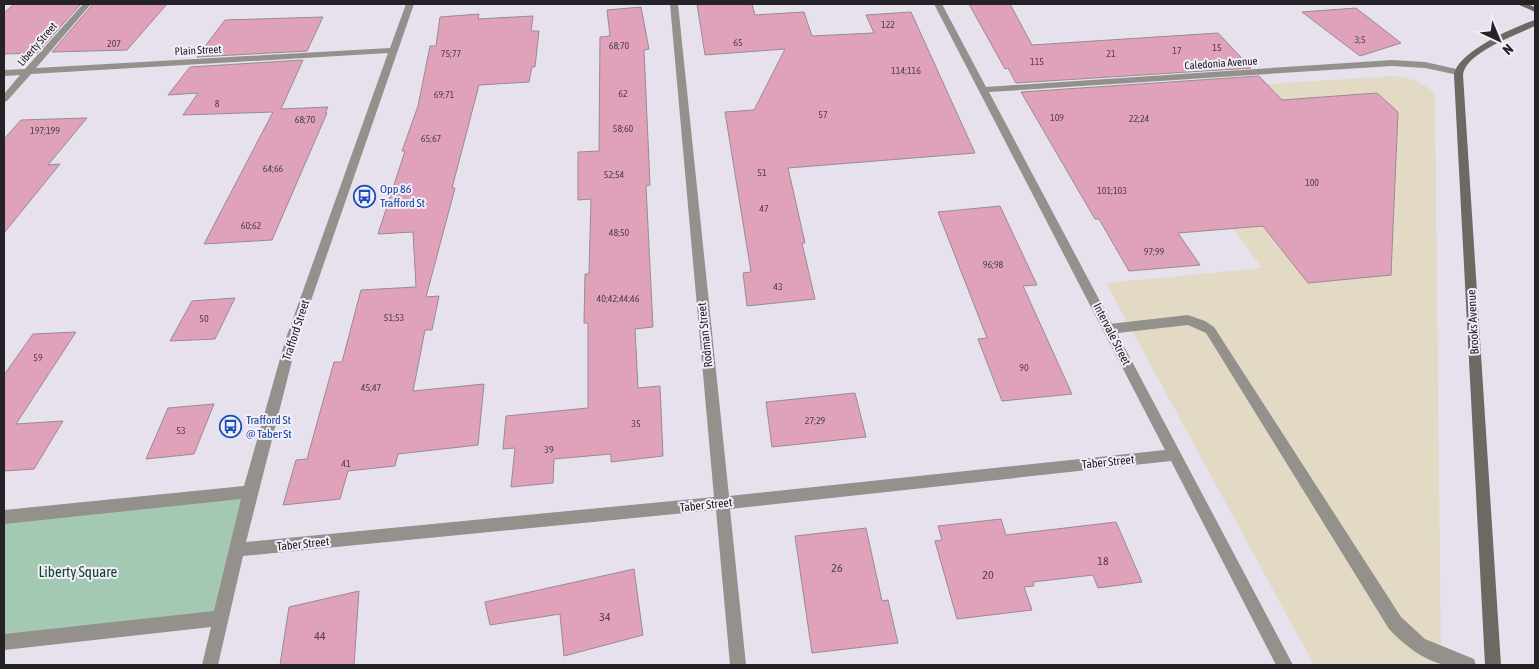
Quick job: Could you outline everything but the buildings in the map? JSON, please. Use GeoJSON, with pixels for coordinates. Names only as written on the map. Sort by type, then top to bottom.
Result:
{"type":"FeatureCollection","features":[{"type":"Feature","properties":{"kind":"street","name":"Liberty Street"},"geometry":{"type":"LineString","coordinates":[[4,99],[87,4]]}},
{"type":"Feature","properties":{"kind":"street","name":"Trafford Street"},"geometry":{"type":"LineString","coordinates":[[210,665],[250,492],[291,341],[410,4]]}},
{"type":"Feature","properties":{"kind":"street","name":"Rodman Street"},"geometry":{"type":"LineString","coordinates":[[674,4],[689,177],[738,665]]}},
{"type":"Feature","properties":{"kind":"street","name":"Intervale Street"},"geometry":{"type":"LineString","coordinates":[[938,4],[1284,665]]}},
{"type":"Feature","properties":{"kind":"street"},"geometry":{"type":"LineString","coordinates":[[1521,4],[1535,10]]}},
{"type":"Feature","properties":{"kind":"street"},"geometry":{"type":"LineString","coordinates":[[1458,72],[1462,63],[1481,51],[1535,24]]}},
{"type":"Feature","properties":{"kind":"street","name":"Plain Street"},"geometry":{"type":"LineString","coordinates":[[4,73],[393,50]]}},
{"type":"Feature","properties":{"kind":"street","name":"Caledonia Avenue"},"geometry":{"type":"LineString","coordinates":[[984,90],[1392,63],[1425,65],[1458,72]]}},
{"type":"Feature","properties":{"kind":"street","name":"Brooks Avenue"},"geometry":{"type":"LineString","coordinates":[[1458,72],[1494,665]]}},
{"type":"Feature","properties":{"kind":"street"},"geometry":{"type":"LineString","coordinates":[[1109,329],[1188,320],[1201,324],[1210,330],[1395,623],[1407,638],[1424,648],[1468,665]]}},
{"type":"Feature","properties":{"kind":"street","name":"Taber Street"},"geometry":{"type":"LineString","coordinates":[[236,550],[723,503],[1175,455]]}},
{"type":"Feature","properties":{"kind":"street"},"geometry":{"type":"LineString","coordinates":[[4,517],[250,492]]}},
{"type":"Feature","properties":{"kind":"street"},"geometry":{"type":"LineString","coordinates":[[4,642],[220,618]]}},
{"type":"Feature","properties":{"kind":"shaded area"},"geometry":{"type":"Polygon","coordinates":[[[1393,76],[1415,80],[1433,91],[1435,97],[1441,665],[1314,665],[1106,283],[1262,268],[1134,93],[1393,76]]]}},
{"type":"Feature","properties":{"kind":"green space","name":"Liberty Square"},"geometry":{"type":"Polygon","coordinates":[[[250,492],[220,618],[4,642],[4,517],[250,492]]]}},
{"type":"Feature","properties":{"kind":"place","name":"Opp 86 Trafford St"},"geometry":{"type":"Point","coordinates":[364,196]}},
{"type":"Feature","properties":{"kind":"place","name":"Trafford St @ Taber St"},"geometry":{"type":"Point","coordinates":[230,427]}}]}
